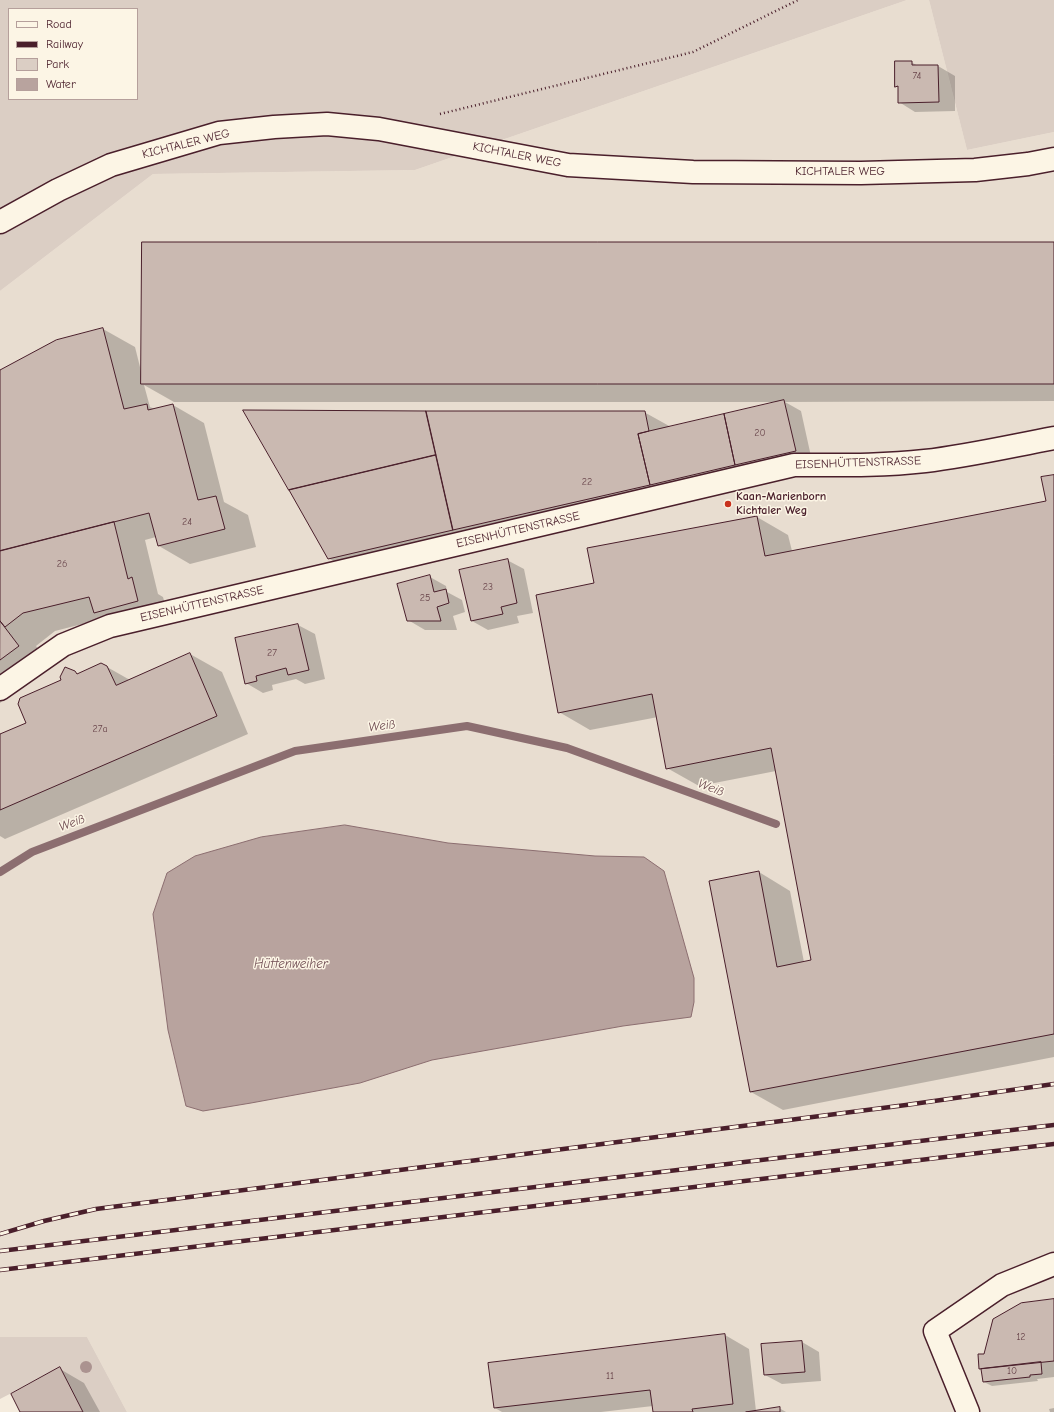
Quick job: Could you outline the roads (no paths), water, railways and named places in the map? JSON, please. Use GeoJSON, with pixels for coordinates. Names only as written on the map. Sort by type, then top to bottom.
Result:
{"type":"FeatureCollection","features":[{"type":"Feature","properties":{"kind":"street","name":"KICHTALER WEG"},"geometry":{"type":"LineString","coordinates":[[0,222],[58,190],[111,165],[220,133],[274,127],[327,124],[371,128],[568,165],[693,172],[975,170],[1028,164],[1054,159]]}},
{"type":"Feature","properties":{"kind":"street","name":"EISENHÜTTENSTRASSE"},"geometry":{"type":"LineString","coordinates":[[0,689],[62,645],[110,626],[126,622],[794,465],[883,465],[925,461],[1054,438]]}},
{"type":"Feature","properties":{"kind":"street"},"geometry":{"type":"LineString","coordinates":[[968,1412],[935,1331],[1002,1285],[1054,1264]]}},
{"type":"Feature","properties":{"kind":"water","name":"Hüttenweiher"},"geometry":{"type":"Polygon","coordinates":[[[345,825],[448,843],[595,856],[644,857],[664,871],[694,978],[694,1002],[691,1017],[623,1026],[432,1060],[360,1083],[251,1103],[203,1111],[186,1106],[168,1030],[153,914],[167,873],[195,856],[261,837],[345,825]]]}},
{"type":"Feature","properties":{"kind":"waterway","name":"Weiß"},"geometry":{"type":"LineString","coordinates":[[0,872],[32,852],[295,751],[467,726],[567,748],[776,824]]}},
{"type":"Feature","properties":{"kind":"railway"},"geometry":{"type":"LineString","coordinates":[[0,1234],[44,1221],[96,1209],[906,1105],[1054,1084]]}},
{"type":"Feature","properties":{"kind":"railway"},"geometry":{"type":"LineString","coordinates":[[0,1251],[1054,1125]]}},
{"type":"Feature","properties":{"kind":"railway"},"geometry":{"type":"LineString","coordinates":[[0,1270],[1054,1144]]}},
{"type":"Feature","properties":{"kind":"place","name":"Kaan-Marienborn Kichtaler Weg"},"geometry":{"type":"Point","coordinates":[728,504]}}]}
